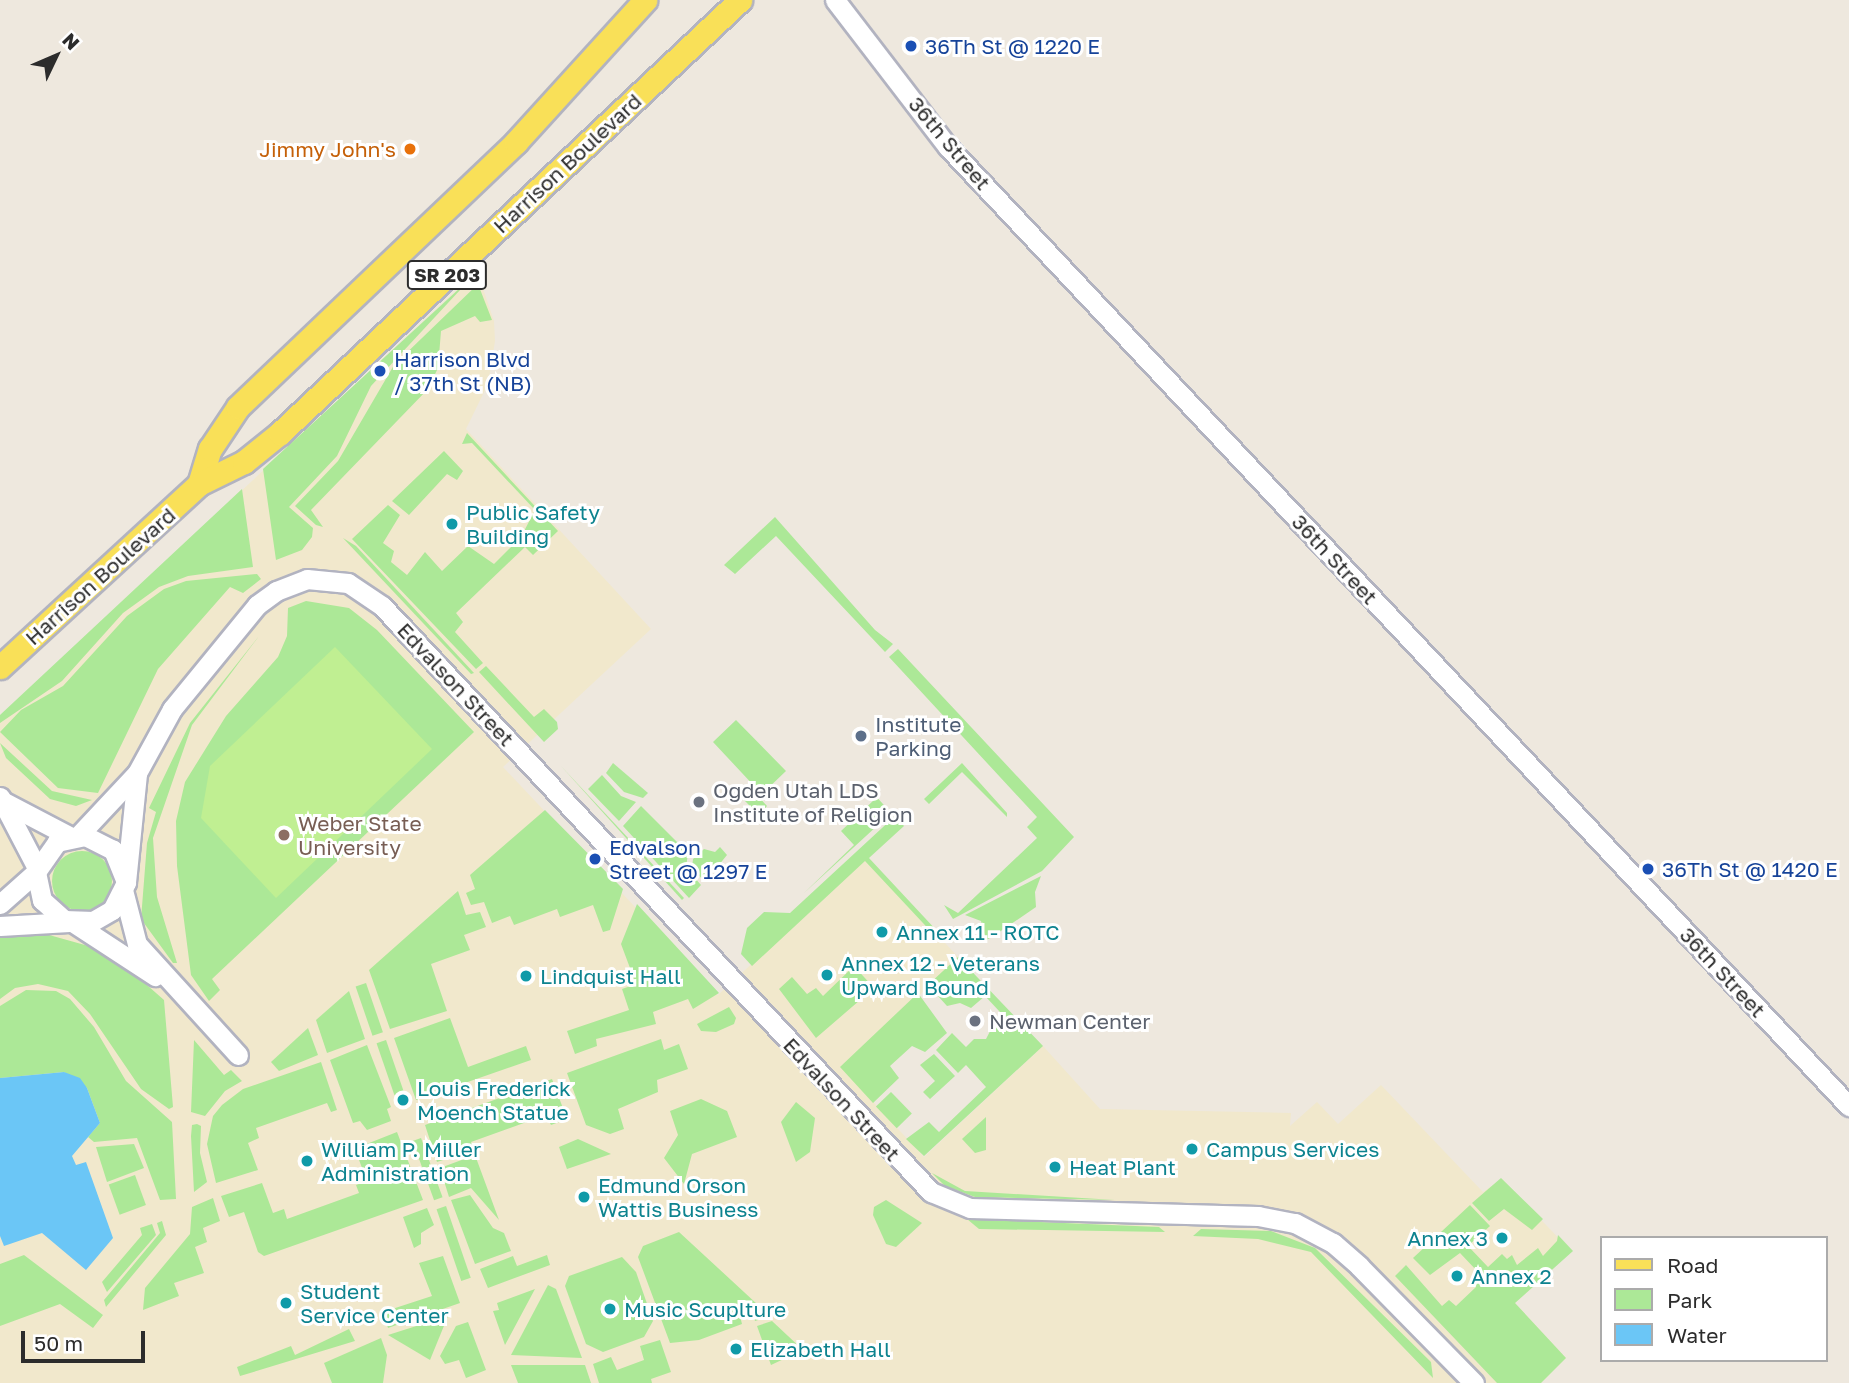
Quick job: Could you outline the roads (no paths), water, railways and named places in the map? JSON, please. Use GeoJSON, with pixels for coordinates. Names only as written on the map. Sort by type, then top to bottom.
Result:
{"type":"FeatureCollection","features":[{"type":"Feature","properties":{"kind":"main road","name":"SR 203"},"geometry":{"type":"LineString","coordinates":[[200,484],[210,449],[238,407],[516,142],[645,0]]}},
{"type":"Feature","properties":{"kind":"main road","name":"Harrison Boulevard"},"geometry":{"type":"LineString","coordinates":[[0,667],[200,484],[263,449],[740,0]]}},
{"type":"Feature","properties":{"kind":"street","name":"36th Street"},"geometry":{"type":"LineString","coordinates":[[835,0],[948,147],[1849,1106]]}},
{"type":"Feature","properties":{"kind":"street","name":"Edvalson Street"},"geometry":{"type":"LineString","coordinates":[[137,773],[172,709],[257,605],[286,586],[326,579],[358,587],[383,606],[931,1192],[970,1208],[1258,1216],[1295,1223],[1333,1243],[1359,1266],[1474,1383]]}},
{"type":"Feature","properties":{"kind":"street"},"geometry":{"type":"LineString","coordinates":[[0,904],[37,870],[50,848],[74,836],[137,773]]}},
{"type":"Feature","properties":{"kind":"street"},"geometry":{"type":"LineString","coordinates":[[0,926],[73,923],[107,915],[124,886],[137,773]]}},
{"type":"Feature","properties":{"kind":"street"},"geometry":{"type":"LineString","coordinates":[[2,799],[74,836],[95,838],[113,850],[124,886],[132,934],[170,986],[238,1055]]}},
{"type":"Feature","properties":{"kind":"street"},"geometry":{"type":"LineString","coordinates":[[2,799],[37,870],[46,906],[170,986]]}},
{"type":"Feature","properties":{"kind":"water"},"geometry":{"type":"Polygon","coordinates":[[[64,1072],[80,1078],[87,1088],[100,1123],[72,1156],[76,1165],[86,1162],[113,1238],[86,1270],[42,1233],[4,1246],[0,1236],[0,1078],[64,1072]]]}},
{"type":"Feature","properties":{"kind":"place","name":"36Th St @ 1220 E"},"geometry":{"type":"Point","coordinates":[911,46]}},
{"type":"Feature","properties":{"kind":"place","name":"Jimmy John's"},"geometry":{"type":"Point","coordinates":[410,149]}},
{"type":"Feature","properties":{"kind":"place","name":"Harrison Blvd / 37th St (NB)"},"geometry":{"type":"Point","coordinates":[380,371]}},
{"type":"Feature","properties":{"kind":"place","name":"Public Safety Building"},"geometry":{"type":"Point","coordinates":[452,524]}},
{"type":"Feature","properties":{"kind":"place","name":"Institute Parking"},"geometry":{"type":"Point","coordinates":[861,736]}},
{"type":"Feature","properties":{"kind":"place","name":"Ogden Utah LDS Institute of Religion"},"geometry":{"type":"Point","coordinates":[699,802]}},
{"type":"Feature","properties":{"kind":"place","name":"Weber State University"},"geometry":{"type":"Point","coordinates":[284,835]}},
{"type":"Feature","properties":{"kind":"place","name":"Edvalson Street @ 1297 E"},"geometry":{"type":"Point","coordinates":[595,859]}},
{"type":"Feature","properties":{"kind":"place","name":"36Th St @ 1420 E"},"geometry":{"type":"Point","coordinates":[1648,869]}},
{"type":"Feature","properties":{"kind":"place","name":"Annex 11 - ROTC"},"geometry":{"type":"Point","coordinates":[882,932]}},
{"type":"Feature","properties":{"kind":"place","name":"Annex 12 - Veterans Upward Bound"},"geometry":{"type":"Point","coordinates":[827,975]}},
{"type":"Feature","properties":{"kind":"place","name":"Lindquist Hall"},"geometry":{"type":"Point","coordinates":[526,976]}},
{"type":"Feature","properties":{"kind":"place","name":"Newman Center"},"geometry":{"type":"Point","coordinates":[975,1021]}},
{"type":"Feature","properties":{"kind":"place","name":"Louis Frederick Moench Statue"},"geometry":{"type":"Point","coordinates":[403,1100]}},
{"type":"Feature","properties":{"kind":"place","name":"Campus Services"},"geometry":{"type":"Point","coordinates":[1192,1149]}},
{"type":"Feature","properties":{"kind":"place","name":"William P. Miller Administration"},"geometry":{"type":"Point","coordinates":[307,1161]}},
{"type":"Feature","properties":{"kind":"place","name":"Heat Plant"},"geometry":{"type":"Point","coordinates":[1055,1167]}},
{"type":"Feature","properties":{"kind":"place","name":"Edmund Orson Wattis Business"},"geometry":{"type":"Point","coordinates":[584,1197]}},
{"type":"Feature","properties":{"kind":"place","name":"Annex 3"},"geometry":{"type":"Point","coordinates":[1502,1238]}},
{"type":"Feature","properties":{"kind":"place","name":"Annex 2"},"geometry":{"type":"Point","coordinates":[1457,1276]}},
{"type":"Feature","properties":{"kind":"place","name":"Student Service Center"},"geometry":{"type":"Point","coordinates":[286,1303]}},
{"type":"Feature","properties":{"kind":"place","name":"Music Scuplture"},"geometry":{"type":"Point","coordinates":[610,1309]}},
{"type":"Feature","properties":{"kind":"place","name":"Elizabeth Hall"},"geometry":{"type":"Point","coordinates":[736,1349]}}]}
